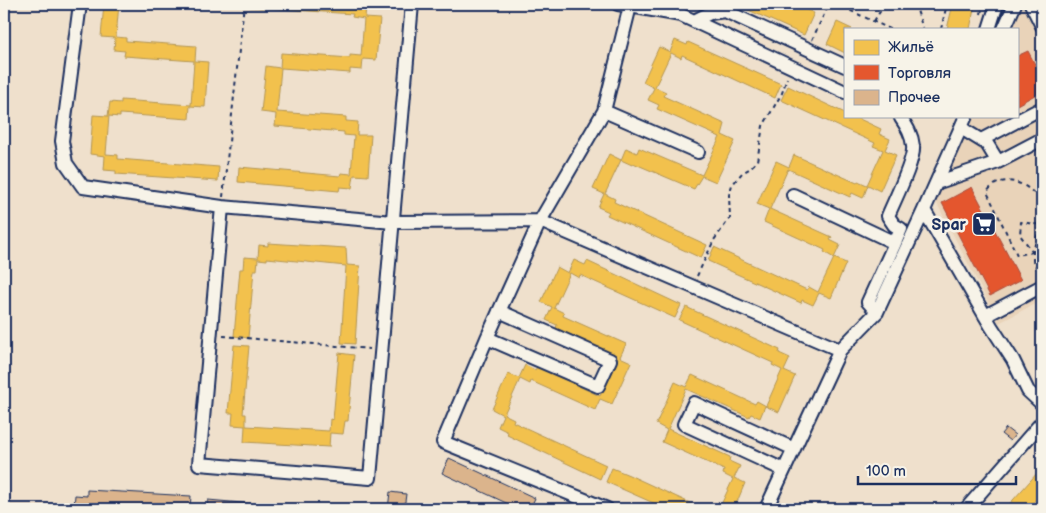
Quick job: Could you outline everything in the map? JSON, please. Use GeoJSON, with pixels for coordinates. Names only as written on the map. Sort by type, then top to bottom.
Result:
{"type":"FeatureCollection","features":[{"type":"Feature","properties":{"kind":"street"},"geometry":{"type":"LineString","coordinates":[[80,4],[62,141],[66,164],[83,187],[222,207],[393,222],[540,221],[840,350]]}},
{"type":"Feature","properties":{"kind":"street"},"geometry":{"type":"LineString","coordinates":[[222,207],[199,464],[370,478],[412,4]]}},
{"type":"Feature","properties":{"kind":"street"},"geometry":{"type":"LineString","coordinates":[[989,28],[997,4]]}},
{"type":"Feature","properties":{"kind":"street"},"geometry":{"type":"LineString","coordinates":[[1004,28],[1015,4]]}},
{"type":"Feature","properties":{"kind":"street"},"geometry":{"type":"LineString","coordinates":[[1031,4],[1042,26]]}},
{"type":"Feature","properties":{"kind":"street"},"geometry":{"type":"LineString","coordinates":[[606,509],[443,442],[487,338],[540,221],[604,111],[627,5],[681,15],[844,92]]}},
{"type":"Feature","properties":{"kind":"street"},"geometry":{"type":"LineString","coordinates":[[694,21],[710,14],[725,11],[844,66]]}},
{"type":"Feature","properties":{"kind":"street"},"geometry":{"type":"LineString","coordinates":[[981,140],[1042,108]]}},
{"type":"Feature","properties":{"kind":"street"},"geometry":{"type":"LineString","coordinates":[[604,111],[698,152]]}},
{"type":"Feature","properties":{"kind":"street"},"geometry":{"type":"LineString","coordinates":[[877,312],[868,302],[901,229],[894,225],[888,216],[908,168],[914,148],[910,132],[901,118]]}},
{"type":"Feature","properties":{"kind":"street"},"geometry":{"type":"LineString","coordinates":[[766,509],[840,350],[877,312],[963,122],[987,144],[998,162]]}},
{"type":"Feature","properties":{"kind":"street"},"geometry":{"type":"LineString","coordinates":[[936,183],[998,162],[1042,140]]}},
{"type":"Feature","properties":{"kind":"street"},"geometry":{"type":"LineString","coordinates":[[793,195],[895,243]]}},
{"type":"Feature","properties":{"kind":"street"},"geometry":{"type":"LineString","coordinates":[[924,210],[985,316],[1013,360],[1028,391],[1042,404]]}},
{"type":"Feature","properties":{"kind":"street"},"geometry":{"type":"LineString","coordinates":[[985,316],[1042,286]]}},
{"type":"Feature","properties":{"kind":"street"},"geometry":{"type":"LineString","coordinates":[[487,338],[598,386],[610,360],[499,311]]}},
{"type":"Feature","properties":{"kind":"street"},"geometry":{"type":"LineString","coordinates":[[784,470],[684,424],[694,402],[794,449]]}},
{"type":"Feature","properties":{"kind":"street"},"geometry":{"type":"LineString","coordinates":[[966,509],[1042,422]]}},
{"type":"Feature","properties":{"kind":"path"},"geometry":{"type":"LineString","coordinates":[[222,207],[244,4]]}},
{"type":"Feature","properties":{"kind":"path"},"geometry":{"type":"LineString","coordinates":[[808,49],[829,4]]}},
{"type":"Feature","properties":{"kind":"path"},"geometry":{"type":"LineString","coordinates":[[836,4],[888,28]]}},
{"type":"Feature","properties":{"kind":"path"},"geometry":{"type":"LineString","coordinates":[[874,21],[881,10],[881,4]]}},
{"type":"Feature","properties":{"kind":"path"},"geometry":{"type":"LineString","coordinates":[[915,4],[923,28]]}},
{"type":"Feature","properties":{"kind":"path"},"geometry":{"type":"LineString","coordinates":[[941,28],[947,4]]}},
{"type":"Feature","properties":{"kind":"path"},"geometry":{"type":"LineString","coordinates":[[692,286],[714,240],[730,218],[729,195],[732,185],[742,173],[757,161],[763,126],[782,93],[791,66]]}},
{"type":"Feature","properties":{"kind":"path"},"geometry":{"type":"LineString","coordinates":[[1033,252],[1018,255],[987,192],[990,188],[1006,181],[1020,183],[1035,194],[1041,201],[1042,207]]}},
{"type":"Feature","properties":{"kind":"path"},"geometry":{"type":"LineString","coordinates":[[1042,217],[1033,252],[1033,261],[1042,278]]}},
{"type":"Feature","properties":{"kind":"path"},"geometry":{"type":"LineString","coordinates":[[1033,252],[1020,235],[1020,222],[1041,226]]}},
{"type":"Feature","properties":{"kind":"path"},"geometry":{"type":"LineString","coordinates":[[210,335],[381,350]]}},
{"type":"Feature","properties":{"kind":"shaded area"},"geometry":{"type":"Polygon","coordinates":[[[1021,8],[1042,11],[1042,300],[999,323],[934,198],[970,118],[1018,118],[1018,28],[1011,28],[1021,8]]]}},
{"type":"Feature","properties":{"kind":"building: Жильё"},"geometry":{"type":"Polygon","coordinates":[[[104,4],[119,4],[116,37],[126,38],[126,41],[196,46],[195,61],[208,62],[205,107],[190,106],[189,119],[120,114],[120,117],[109,116],[106,154],[118,155],[118,159],[219,167],[218,181],[116,174],[116,171],[104,170],[105,156],[90,154],[93,115],[108,116],[110,102],[121,103],[121,100],[191,105],[194,61],[124,56],[125,51],[114,50],[115,38],[101,37],[104,4]]]}},
{"type":"Feature","properties":{"kind":"building: Жильё"},"geometry":{"type":"Polygon","coordinates":[[[250,4],[366,5],[365,18],[380,19],[376,60],[363,59],[362,70],[350,69],[350,73],[281,68],[277,112],[346,117],[346,121],[358,122],[357,135],[371,135],[368,176],[354,175],[352,188],[340,187],[339,191],[238,182],[239,167],[340,176],[341,173],[351,174],[354,136],[344,135],[344,132],[275,126],[276,114],[261,112],[266,66],[280,68],[281,53],[350,58],[350,55],[361,56],[364,19],[352,17],[353,14],[250,7],[250,4]]]}},
{"type":"Feature","properties":{"kind":"building: Жильё"},"geometry":{"type":"Polygon","coordinates":[[[735,4],[793,4],[814,13],[804,35],[735,4]]]}},
{"type":"Feature","properties":{"kind":"building: Жильё"},"geometry":{"type":"Polygon","coordinates":[[[953,4],[975,4],[970,28],[947,28],[953,4]]]}},
{"type":"Feature","properties":{"kind":"building: Жильё"},"geometry":{"type":"Polygon","coordinates":[[[837,22],[850,28],[844,28],[844,52],[827,44],[837,22]]]}},
{"type":"Feature","properties":{"kind":"building: Жильё"},"geometry":{"type":"Polygon","coordinates":[[[675,40],[687,45],[688,42],[781,84],[775,98],[682,55],[681,58],[671,53],[655,87],[666,92],[663,96],[725,124],[722,135],[735,141],[716,182],[702,176],[694,189],[633,163],[632,165],[621,160],[626,148],[637,153],[639,148],[702,175],[720,137],[657,109],[659,105],[648,100],[654,88],[643,82],[659,47],[670,52],[675,40]]]}},
{"type":"Feature","properties":{"kind":"building: Жильё"},"geometry":{"type":"Polygon","coordinates":[[[788,86],[844,113],[844,118],[857,118],[881,129],[879,134],[890,139],[885,150],[896,155],[880,191],[868,185],[863,198],[852,193],[850,197],[788,169],[770,209],[832,237],[830,240],[840,245],[834,258],[824,252],[825,250],[764,222],[769,209],[757,204],[776,161],[789,167],[794,155],[857,183],[858,181],[867,185],[883,150],[873,146],[875,143],[781,100],[788,86]]]}},
{"type":"Feature","properties":{"kind":"building: Жильё"},"geometry":{"type":"Polygon","coordinates":[[[609,154],[621,160],[605,194],[615,199],[614,202],[707,245],[701,258],[607,215],[609,212],[598,207],[604,194],[593,189],[609,154]]]}},
{"type":"Feature","properties":{"kind":"building: Жильё"},"geometry":{"type":"Polygon","coordinates":[[[268,243],[346,248],[347,265],[360,266],[355,344],[341,343],[346,266],[267,258],[267,260],[258,259],[257,270],[254,270],[248,338],[234,336],[240,269],[243,269],[244,257],[258,258],[259,245],[268,246],[268,243]]]}},
{"type":"Feature","properties":{"kind":"building: Жильё"},"geometry":{"type":"Polygon","coordinates":[[[714,247],[807,290],[809,287],[818,292],[834,258],[846,263],[831,298],[819,293],[813,305],[802,300],[801,303],[708,261],[714,247]]]}},
{"type":"Feature","properties":{"kind":"building: Жильё"},"geometry":{"type":"Polygon","coordinates":[[[574,260],[585,265],[587,261],[681,305],[675,318],[580,275],[579,278],[570,273],[554,308],[564,313],[563,316],[626,344],[620,357],[631,362],[612,404],[600,399],[595,410],[531,381],[530,384],[520,379],[504,414],[514,419],[513,422],[606,465],[600,479],[507,435],[508,432],[498,427],[503,415],[492,409],[508,374],[519,378],[525,365],[535,370],[537,367],[600,396],[618,358],[556,329],[557,325],[546,320],[552,307],[541,302],[557,267],[568,273],[574,260]]]}},
{"type":"Feature","properties":{"kind":"building: Жильё"},"geometry":{"type":"Polygon","coordinates":[[[686,307],[780,350],[779,353],[790,358],[784,371],[795,376],[779,412],[765,406],[760,418],[751,414],[749,417],[686,389],[668,429],[730,457],[729,461],[740,466],[734,478],[745,483],[734,509],[719,509],[733,479],[723,474],[724,470],[662,442],[667,430],[656,424],[675,382],[686,387],[692,375],[755,404],[757,401],[766,406],[782,370],[772,365],[773,363],[679,320],[686,307]]]}},
{"type":"Feature","properties":{"kind":"building: Жильё"},"geometry":{"type":"Polygon","coordinates":[[[234,345],[249,346],[243,414],[246,414],[246,426],[329,431],[330,419],[333,420],[339,353],[354,355],[348,421],[345,421],[343,434],[330,433],[329,447],[244,442],[245,426],[232,425],[233,413],[228,413],[234,345]]]}},
{"type":"Feature","properties":{"kind":"building: Жильё"},"geometry":{"type":"Polygon","coordinates":[[[612,468],[703,509],[667,509],[606,482],[612,468]]]}},
{"type":"Feature","properties":{"kind":"building: Жильё"},"geometry":{"type":"Polygon","coordinates":[[[1039,471],[1042,474],[1042,493],[1027,509],[1005,509],[1039,471]]]}},
{"type":"Feature","properties":{"kind":"building: Торговля"},"geometry":{"type":"Polygon","coordinates":[[[1028,51],[1042,78],[1042,91],[1018,104],[1018,56],[1028,51]]]}},
{"type":"Feature","properties":{"kind":"building: Торговля"},"geometry":{"type":"Polygon","coordinates":[[[972,187],[1021,280],[990,296],[942,203],[972,187]]]}},
{"type":"Feature","properties":{"kind":"building: Прочее"},"geometry":{"type":"Polygon","coordinates":[[[1006,428],[1015,435],[1010,441],[1001,434],[1006,428]]]}},
{"type":"Feature","properties":{"kind":"building: Прочее"},"geometry":{"type":"Polygon","coordinates":[[[449,458],[535,498],[530,509],[519,509],[442,473],[449,458]]]}},
{"type":"Feature","properties":{"kind":"building: Прочее"},"geometry":{"type":"Polygon","coordinates":[[[87,490],[191,496],[190,509],[60,509],[60,505],[74,506],[75,495],[87,496],[87,490]]]}},
{"type":"Feature","properties":{"kind":"building: Прочее"},"geometry":{"type":"Polygon","coordinates":[[[390,492],[406,494],[404,509],[388,509],[390,492]]]}},
{"type":"Feature","properties":{"kind":"building: Прочее"},"geometry":{"type":"Polygon","coordinates":[[[208,500],[309,509],[207,509],[208,500]]]}},
{"type":"Feature","properties":{"kind":"place","name":"Spar"},"geometry":{"type":"Point","coordinates":[984,224]}}]}
